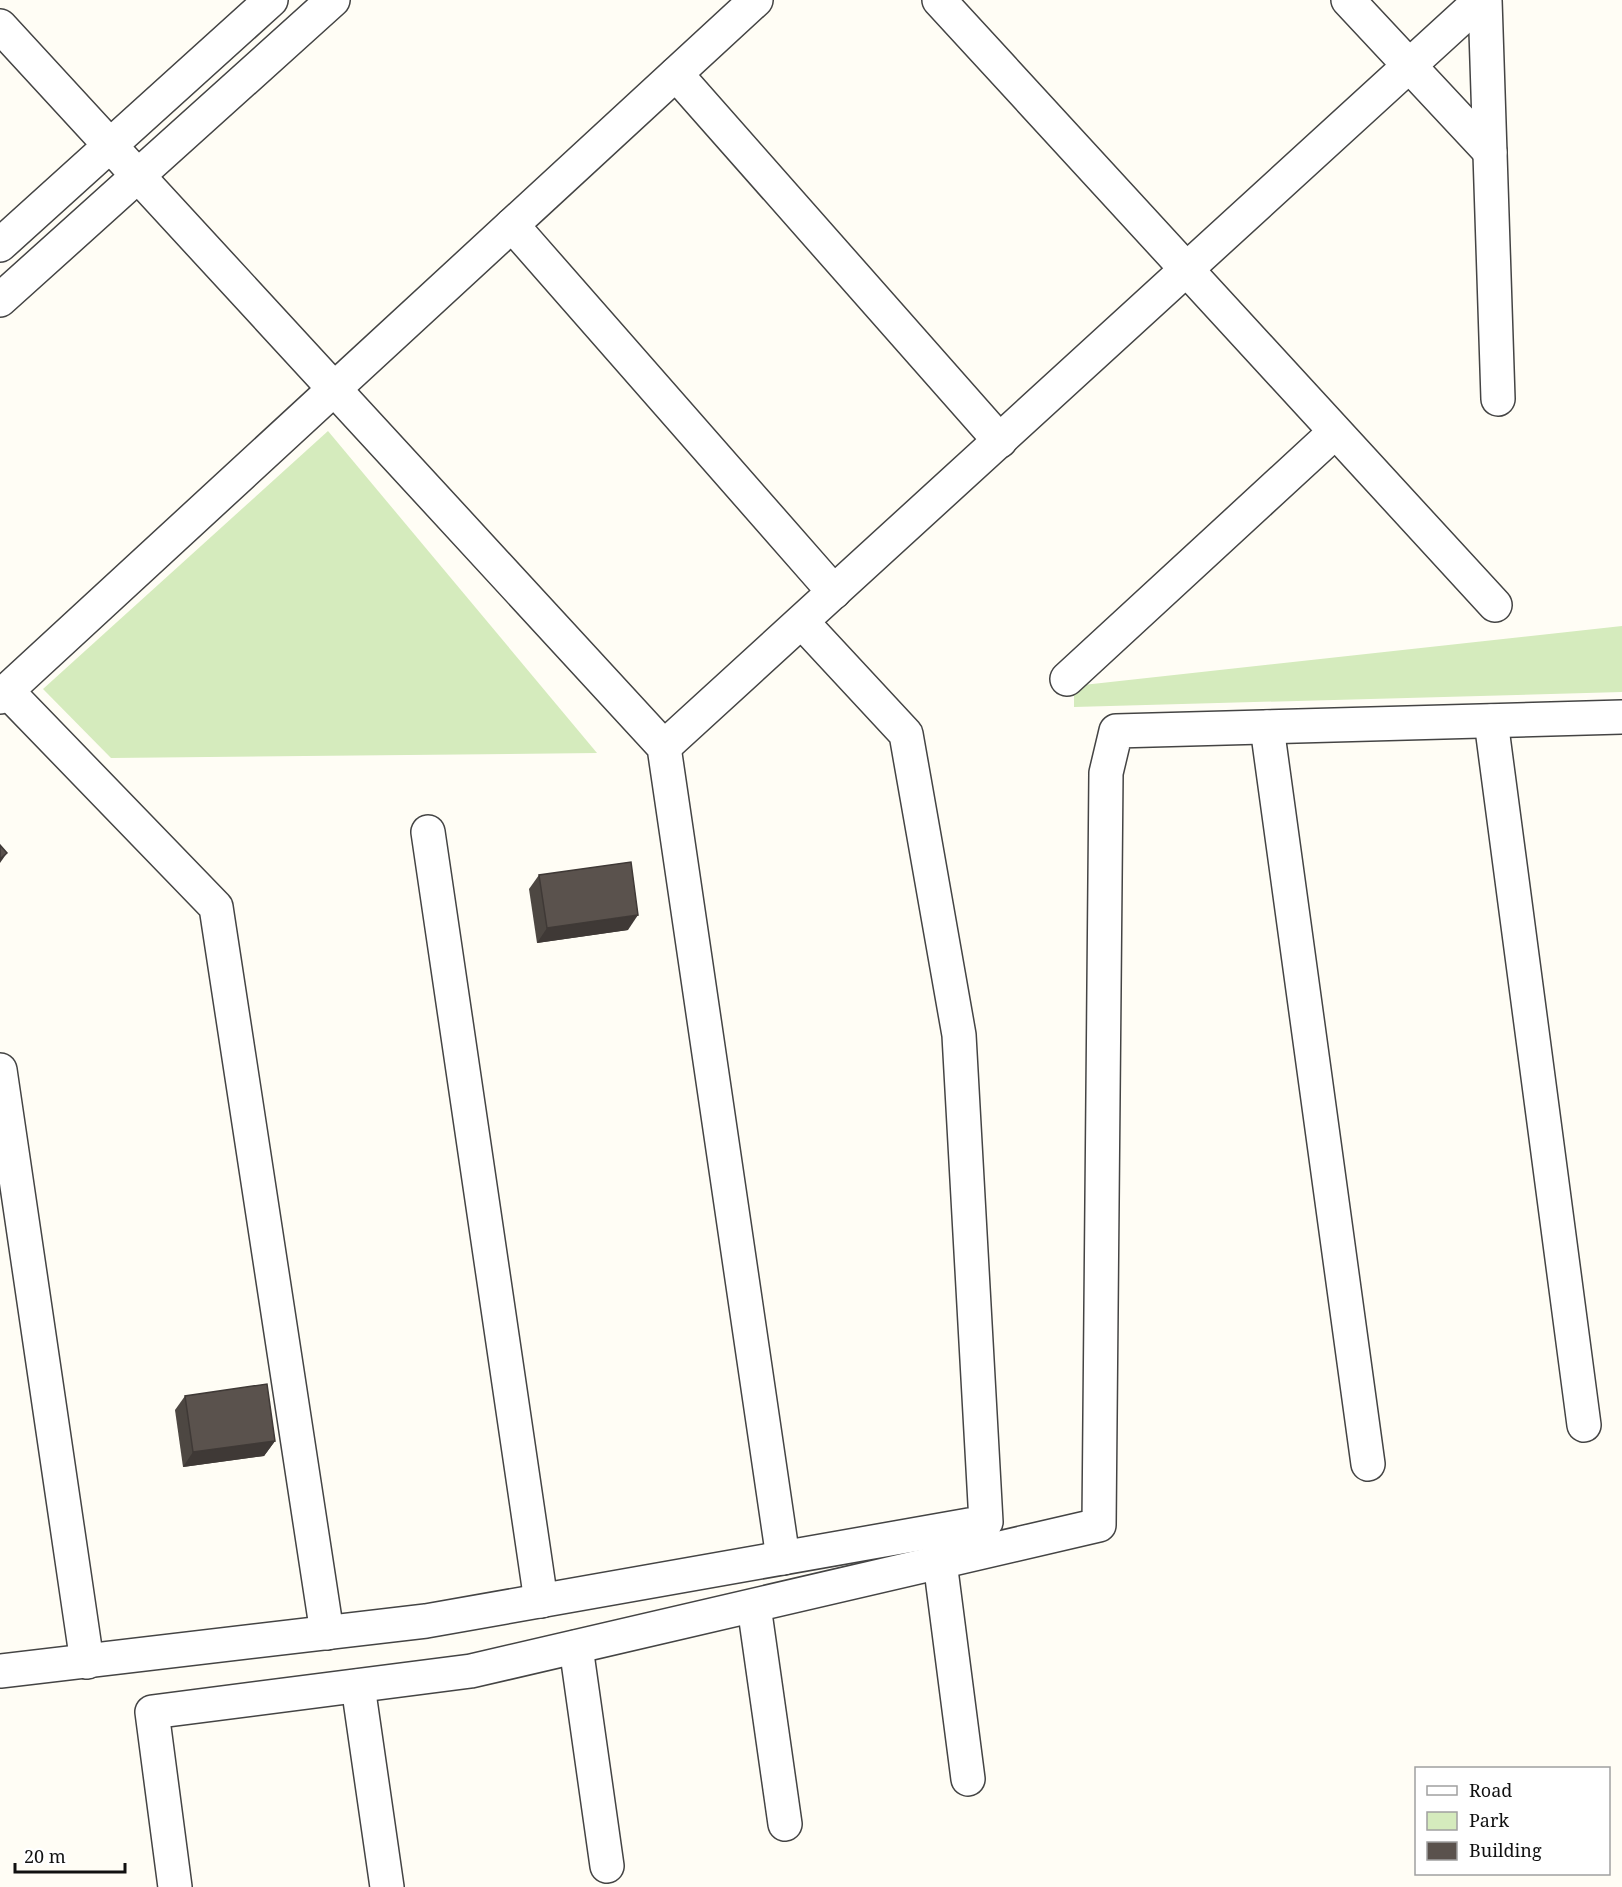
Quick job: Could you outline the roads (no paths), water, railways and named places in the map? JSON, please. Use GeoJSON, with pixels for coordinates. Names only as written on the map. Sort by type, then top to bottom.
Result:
{"type":"FeatureCollection","features":[{"type":"Feature","properties":{"kind":"street"},"geometry":{"type":"LineString","coordinates":[[0,245],[271,0]]}},
{"type":"Feature","properties":{"kind":"street"},"geometry":{"type":"LineString","coordinates":[[0,300],[333,0]]}},
{"type":"Feature","properties":{"kind":"street"},"geometry":{"type":"LineString","coordinates":[[327,1633],[216,907],[3,694],[756,0]]}},
{"type":"Feature","properties":{"kind":"street"},"geometry":{"type":"LineString","coordinates":[[939,0],[1495,605]]}},
{"type":"Feature","properties":{"kind":"street"},"geometry":{"type":"LineString","coordinates":[[1348,0],[1490,152]]}},
{"type":"Feature","properties":{"kind":"street"},"geometry":{"type":"LineString","coordinates":[[664,747],[1483,0]]}},
{"type":"Feature","properties":{"kind":"street"},"geometry":{"type":"LineString","coordinates":[[1483,0],[1498,399]]}},
{"type":"Feature","properties":{"kind":"street"},"geometry":{"type":"LineString","coordinates":[[0,26],[664,747],[783,1558]]}},
{"type":"Feature","properties":{"kind":"street"},"geometry":{"type":"LineString","coordinates":[[676,74],[1000,441]]}},
{"type":"Feature","properties":{"kind":"street"},"geometry":{"type":"LineString","coordinates":[[512,225],[834,592]]}},
{"type":"Feature","properties":{"kind":"street"},"geometry":{"type":"LineString","coordinates":[[1067,679],[1335,432]]}},
{"type":"Feature","properties":{"kind":"street"},"geometry":{"type":"LineString","coordinates":[[0,1671],[426,1621],[986,1522],[959,1035],[906,734],[802,622]]}},
{"type":"Feature","properties":{"kind":"street"},"geometry":{"type":"LineString","coordinates":[[175,1887],[152,1712],[471,1671],[1099,1525],[1106,772],[1116,731],[1622,717]]}},
{"type":"Feature","properties":{"kind":"street"},"geometry":{"type":"LineString","coordinates":[[1491,721],[1584,1425]]}},
{"type":"Feature","properties":{"kind":"street"},"geometry":{"type":"LineString","coordinates":[[1267,727],[1368,1464]]}},
{"type":"Feature","properties":{"kind":"street"},"geometry":{"type":"LineString","coordinates":[[428,832],[541,1601]]}},
{"type":"Feature","properties":{"kind":"street"},"geometry":{"type":"LineString","coordinates":[[0,1070],[87,1662]]}},
{"type":"Feature","properties":{"kind":"street"},"geometry":{"type":"LineString","coordinates":[[940,1562],[968,1779]]}},
{"type":"Feature","properties":{"kind":"street"},"geometry":{"type":"LineString","coordinates":[[754,1606],[785,1824]]}},
{"type":"Feature","properties":{"kind":"street"},"geometry":{"type":"LineString","coordinates":[[576,1647],[607,1866]]}},
{"type":"Feature","properties":{"kind":"street"},"geometry":{"type":"LineString","coordinates":[[358,1686],[387,1887]]}}]}
